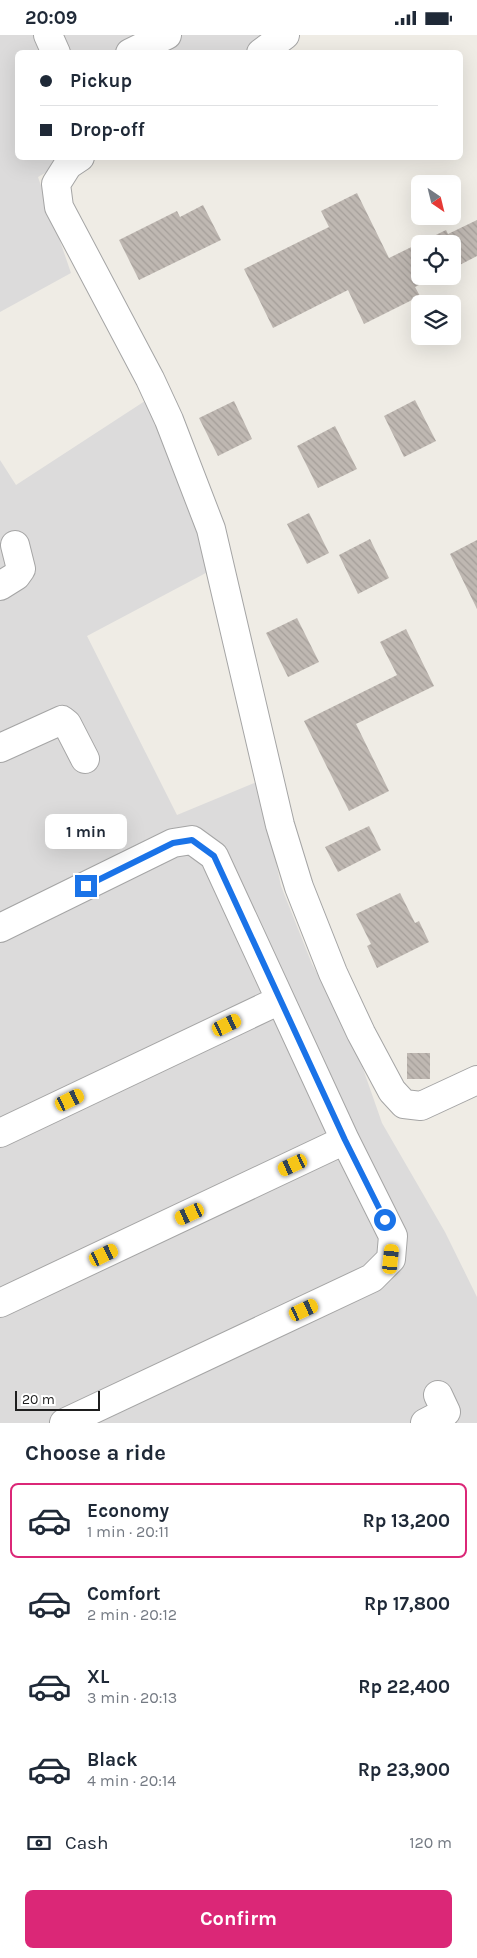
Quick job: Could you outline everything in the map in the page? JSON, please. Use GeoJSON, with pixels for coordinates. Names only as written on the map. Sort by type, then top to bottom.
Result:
{"type":"FeatureCollection","features":[{"type":"Feature","properties":{"kind":"street"},"geometry":{"type":"LineString","coordinates":[[48,35],[55,50]]}},
{"type":"Feature","properties":{"kind":"street"},"geometry":{"type":"LineString","coordinates":[[136,50],[167,35]]}},
{"type":"Feature","properties":{"kind":"street"},"geometry":{"type":"LineString","coordinates":[[265,50],[285,35]]}},
{"type":"Feature","properties":{"kind":"street"},"geometry":{"type":"LineString","coordinates":[[76,160],[68,165],[56,184],[59,207],[150,379],[169,420],[212,529],[280,825],[299,887],[333,973],[361,1033],[392,1091],[404,1104],[421,1106],[477,1080]]}},
{"type":"Feature","properties":{"kind":"street"},"geometry":{"type":"LineString","coordinates":[[0,586],[16,576],[22,569],[15,545]]}},
{"type":"Feature","properties":{"kind":"street"},"geometry":{"type":"LineString","coordinates":[[0,748],[62,720],[85,759]]}},
{"type":"Feature","properties":{"kind":"street"},"geometry":{"type":"LineString","coordinates":[[0,928],[173,843],[192,840],[214,856],[345,1140],[393,1235],[391,1259],[372,1278],[64,1423]]}},
{"type":"Feature","properties":{"kind":"street"},"geometry":{"type":"LineString","coordinates":[[0,1133],[280,999]]}},
{"type":"Feature","properties":{"kind":"street"},"geometry":{"type":"LineString","coordinates":[[0,1303],[345,1140]]}},
{"type":"Feature","properties":{"kind":"street"},"geometry":{"type":"LineString","coordinates":[[425,1423],[446,1412],[438,1395]]}},
{"type":"Feature","properties":{"kind":"shaded area"},"geometry":{"type":"Polygon","coordinates":[[[0,35],[278,35],[253,50],[15,50],[15,160],[68,160],[38,177],[71,273],[0,312],[0,35]]]}},
{"type":"Feature","properties":{"kind":"shaded area"},"geometry":{"type":"Polygon","coordinates":[[[148,399],[219,566],[87,636],[177,815],[259,781],[281,886],[312,964],[353,1040],[382,1123],[445,1232],[477,1297],[477,1423],[0,1423],[0,460],[16,485],[148,399]]]}},
{"type":"Feature","properties":{"kind":"building"},"geometry":{"type":"Polygon","coordinates":[[[357,193],[389,258],[411,247],[411,285],[419,285],[415,287],[419,295],[411,295],[411,300],[364,324],[348,290],[273,328],[244,269],[329,227],[321,211],[357,193]]]}},
{"type":"Feature","properties":{"kind":"building"},"geometry":{"type":"Polygon","coordinates":[[[203,205],[221,240],[139,280],[119,240],[177,211],[180,217],[203,205]]]}},
{"type":"Feature","properties":{"kind":"building"},"geometry":{"type":"Polygon","coordinates":[[[477,220],[477,256],[461,264],[461,235],[436,235],[446,230],[448,234],[477,220]]]}},
{"type":"Feature","properties":{"kind":"building"},"geometry":{"type":"Polygon","coordinates":[[[415,400],[436,441],[404,457],[384,416],[415,400]]]}},
{"type":"Feature","properties":{"kind":"building"},"geometry":{"type":"Polygon","coordinates":[[[234,401],[252,439],[218,456],[199,418],[234,401]]]}},
{"type":"Feature","properties":{"kind":"building"},"geometry":{"type":"Polygon","coordinates":[[[335,426],[357,469],[318,488],[297,446],[335,426]]]}},
{"type":"Feature","properties":{"kind":"building"},"geometry":{"type":"Polygon","coordinates":[[[309,513],[329,553],[307,564],[287,524],[309,513]]]}},
{"type":"Feature","properties":{"kind":"building"},"geometry":{"type":"Polygon","coordinates":[[[370,539],[389,578],[358,594],[339,555],[370,539]]]}},
{"type":"Feature","properties":{"kind":"building"},"geometry":{"type":"Polygon","coordinates":[[[477,540],[477,609],[450,554],[477,540]]]}},
{"type":"Feature","properties":{"kind":"building"},"geometry":{"type":"Polygon","coordinates":[[[297,618],[319,662],[288,677],[266,633],[297,618]]]}},
{"type":"Feature","properties":{"kind":"building"},"geometry":{"type":"Polygon","coordinates":[[[406,629],[434,686],[356,724],[389,791],[349,811],[304,721],[397,675],[380,642],[406,629]]]}},
{"type":"Feature","properties":{"kind":"building"},"geometry":{"type":"Polygon","coordinates":[[[369,826],[381,850],[338,872],[325,847],[369,826]]]}},
{"type":"Feature","properties":{"kind":"building"},"geometry":{"type":"Polygon","coordinates":[[[400,893],[415,923],[419,921],[429,942],[377,968],[367,946],[371,944],[356,914],[400,893]]]}},
{"type":"Feature","properties":{"kind":"building"},"geometry":{"type":"Polygon","coordinates":[[[407,1053],[430,1053],[430,1079],[407,1079],[407,1053]]]}},
{"type":"Feature","properties":{"kind":"route"},"geometry":{"type":"LineString","coordinates":[[86,886],[173,843],[192,840],[214,856],[345,1140],[385,1220]]}}]}
